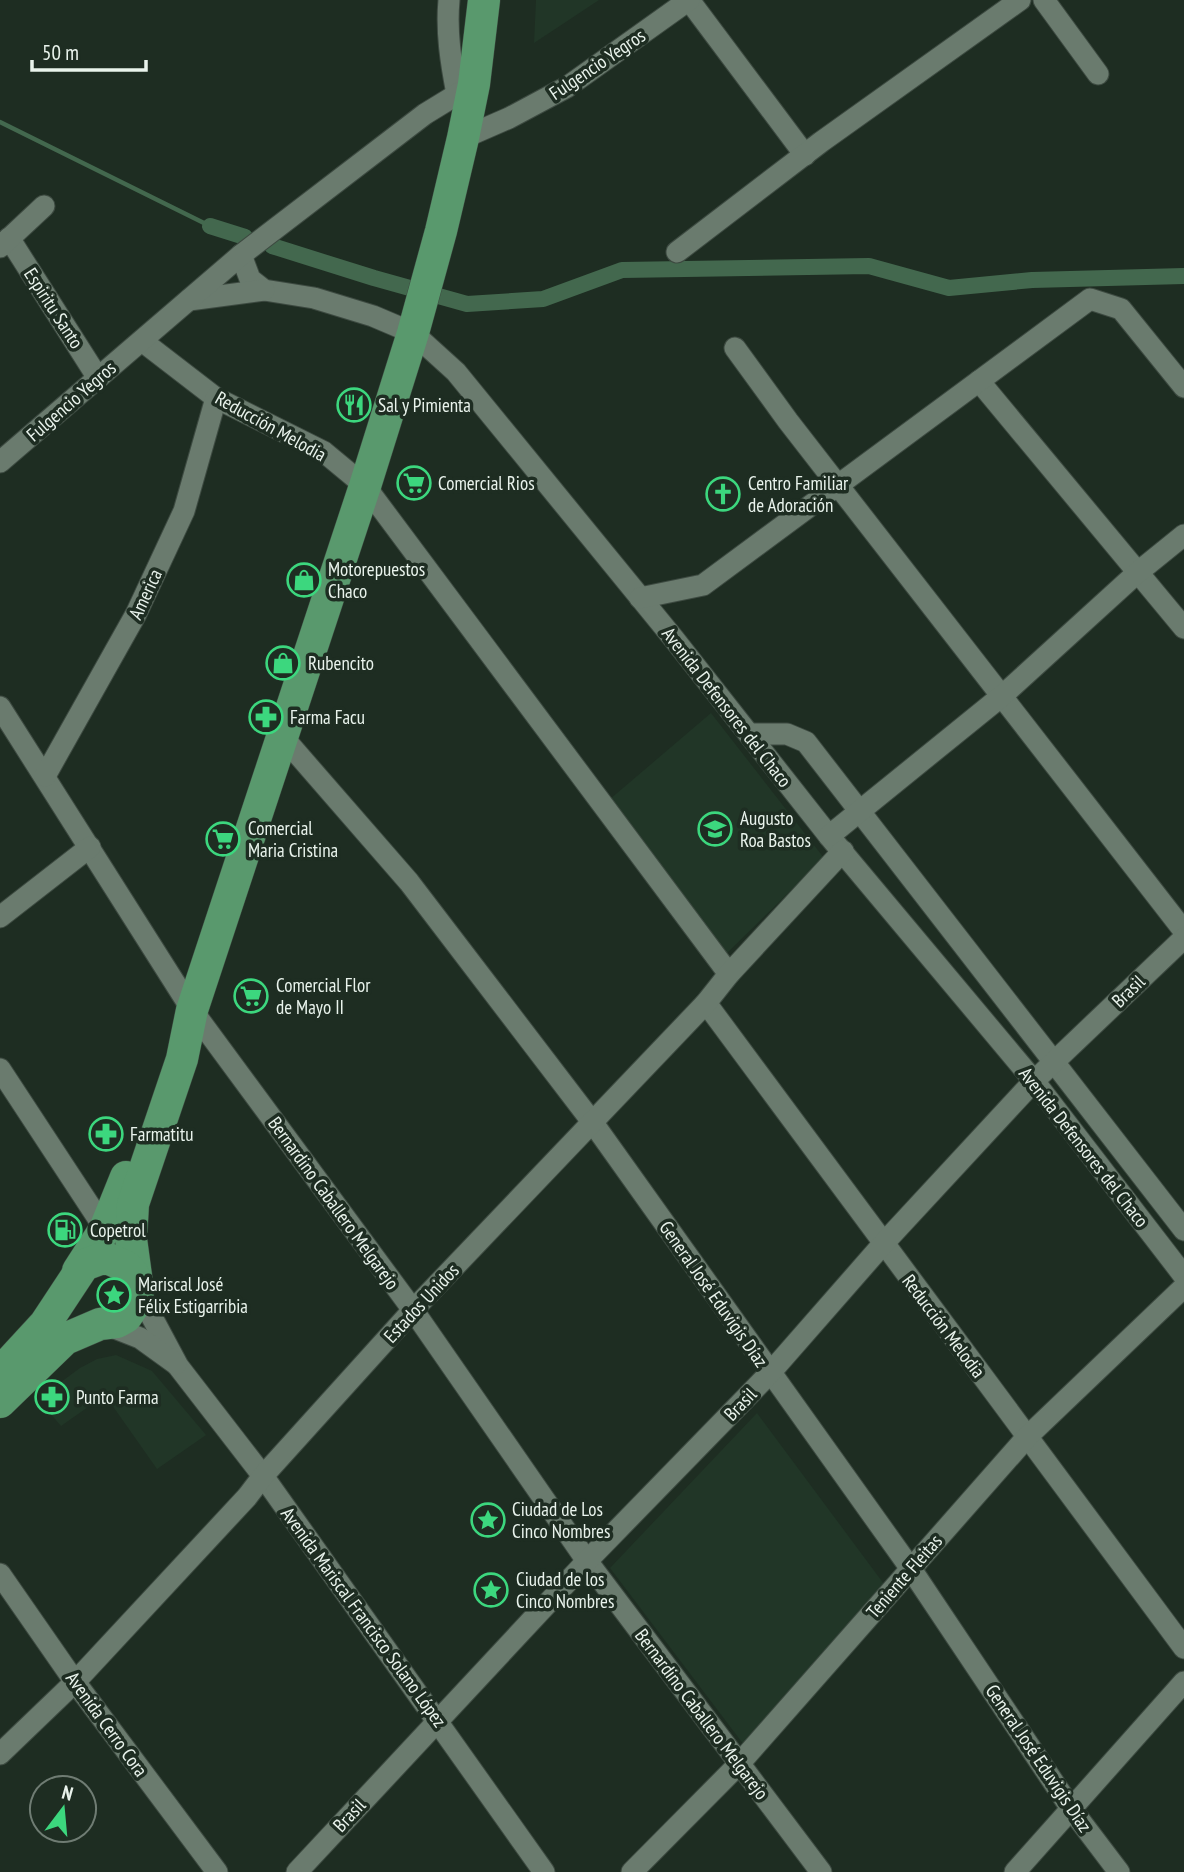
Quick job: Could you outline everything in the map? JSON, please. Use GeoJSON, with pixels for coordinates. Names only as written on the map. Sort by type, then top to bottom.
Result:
{"type":"FeatureCollection","features":[{"type":"Feature","properties":{"kind":"highway"},"geometry":{"type":"LineString","coordinates":[[0,1402],[65,1339],[125,1317],[136,1301],[137,1287],[131,1239],[133,1204],[182,1059],[192,1010],[365,486],[417,318],[463,138],[465,89],[484,0]]}},
{"type":"Feature","properties":{"kind":"highway"},"geometry":{"type":"LineString","coordinates":[[0,1373],[45,1324],[105,1229],[170,1054],[192,1010]]}},
{"type":"Feature","properties":{"kind":"highway"},"geometry":{"type":"LineString","coordinates":[[104,1324],[89,1321],[74,1305],[72,1294],[75,1277],[91,1261],[109,1259],[127,1267],[137,1287]]}},
{"type":"Feature","properties":{"kind":"street"},"geometry":{"type":"LineString","coordinates":[[449,0],[447,20],[451,62],[465,89]]}},
{"type":"Feature","properties":{"kind":"street"},"geometry":{"type":"LineString","coordinates":[[689,0],[806,155]]}},
{"type":"Feature","properties":{"kind":"street","name":"Fulgencio Yegros"},"geometry":{"type":"LineString","coordinates":[[463,138],[509,118],[567,87],[689,0]]}},
{"type":"Feature","properties":{"kind":"street"},"geometry":{"type":"LineString","coordinates":[[677,252],[1020,0]]}},
{"type":"Feature","properties":{"kind":"street"},"geometry":{"type":"LineString","coordinates":[[1044,0],[1098,74]]}},
{"type":"Feature","properties":{"kind":"street","name":"Fulgencio Yegros"},"geometry":{"type":"LineString","coordinates":[[0,462],[241,255],[425,114],[465,89]]}},
{"type":"Feature","properties":{"kind":"street"},"geometry":{"type":"LineString","coordinates":[[5,243],[44,205]]}},
{"type":"Feature","properties":{"kind":"street","name":"Espiritu Santo"},"geometry":{"type":"LineString","coordinates":[[5,243],[98,378]]}},
{"type":"Feature","properties":{"kind":"street"},"geometry":{"type":"LineString","coordinates":[[241,255],[250,279],[264,290]]}},
{"type":"Feature","properties":{"kind":"street","name":"Avenida Defensores del Chaco"},"geometry":{"type":"LineString","coordinates":[[189,300],[264,290],[314,298],[373,316],[417,318],[456,372],[836,844],[1034,1081],[1184,1276]]}},
{"type":"Feature","properties":{"kind":"street"},"geometry":{"type":"LineString","coordinates":[[640,598],[704,585],[1090,299],[1121,309],[1184,387]]}},
{"type":"Feature","properties":{"kind":"street","name":"Reducción Melodia"},"geometry":{"type":"LineString","coordinates":[[142,341],[216,398],[324,452],[365,486],[729,974]]}},
{"type":"Feature","properties":{"kind":"street"},"geometry":{"type":"LineString","coordinates":[[735,348],[788,421],[1184,931]]}},
{"type":"Feature","properties":{"kind":"street"},"geometry":{"type":"LineString","coordinates":[[979,381],[1184,628]]}},
{"type":"Feature","properties":{"kind":"street","name":"America"},"geometry":{"type":"LineString","coordinates":[[44,776],[136,614],[184,511],[216,398]]}},
{"type":"Feature","properties":{"kind":"street","name":"Estados Unidos"},"geometry":{"type":"LineString","coordinates":[[0,1754],[75,1682],[247,1497],[413,1310],[706,1003],[860,811],[1003,695],[1137,573],[1184,535]]}},
{"type":"Feature","properties":{"kind":"street","name":"Bernardino Caballero Melgarejo"},"geometry":{"type":"LineString","coordinates":[[0,707],[192,1010],[413,1310],[587,1561],[821,1872]]}},
{"type":"Feature","properties":{"kind":"street"},"geometry":{"type":"LineString","coordinates":[[749,734],[787,734],[806,743],[1184,1230]]}},
{"type":"Feature","properties":{"kind":"street","name":"General José Eduvigis Díaz"},"geometry":{"type":"LineString","coordinates":[[282,736],[409,881],[593,1123],[911,1569],[1072,1810],[1119,1872]]}},
{"type":"Feature","properties":{"kind":"street"},"geometry":{"type":"LineString","coordinates":[[0,917],[90,847]]}},
{"type":"Feature","properties":{"kind":"street","name":"Brasil"},"geometry":{"type":"LineString","coordinates":[[297,1872],[587,1561],[770,1373],[883,1244],[1034,1081],[1184,938]]}},
{"type":"Feature","properties":{"kind":"street","name":"Reducción Melodia"},"geometry":{"type":"LineString","coordinates":[[706,1003],[1184,1648]]}},
{"type":"Feature","properties":{"kind":"street"},"geometry":{"type":"LineString","coordinates":[[0,1069],[105,1229]]}},
{"type":"Feature","properties":{"kind":"street"},"geometry":{"type":"LineString","coordinates":[[137,1287],[178,1366]]}},
{"type":"Feature","properties":{"kind":"street","name":"Teniente Fleitas"},"geometry":{"type":"LineString","coordinates":[[632,1872],[739,1764],[1027,1437],[1184,1287]]}},
{"type":"Feature","properties":{"kind":"street"},"geometry":{"type":"LineString","coordinates":[[104,1324],[140,1338],[178,1366]]}},
{"type":"Feature","properties":{"kind":"street","name":"Avenida Mariscal Francisco Solano López"},"geometry":{"type":"LineString","coordinates":[[178,1366],[263,1476],[544,1872]]}},
{"type":"Feature","properties":{"kind":"street","name":"Avenida Cerro Cora"},"geometry":{"type":"LineString","coordinates":[[0,1574],[75,1682],[218,1872]]}},
{"type":"Feature","properties":{"kind":"street"},"geometry":{"type":"LineString","coordinates":[[1015,1872],[1184,1682]]}},
{"type":"Feature","properties":{"kind":"shaded area"},"geometry":{"type":"Polygon","coordinates":[[[536,0],[599,0],[534,43],[536,0]]]}},
{"type":"Feature","properties":{"kind":"shaded area","name":"Augusto Roa Bastos"},"geometry":{"type":"Polygon","coordinates":[[[711,713],[824,858],[724,956],[609,800],[711,713]]]}},
{"type":"Feature","properties":{"kind":"shaded area"},"geometry":{"type":"Polygon","coordinates":[[[116,1355],[152,1371],[206,1435],[157,1469],[105,1395],[61,1426],[38,1399],[80,1368],[97,1359],[116,1355]]]}},
{"type":"Feature","properties":{"kind":"shaded area"},"geometry":{"type":"Polygon","coordinates":[[[757,1413],[884,1584],[744,1745],[610,1568],[757,1413]]]}},
{"type":"Feature","properties":{"kind":"waterway"},"geometry":{"type":"LineString","coordinates":[[0,122],[210,226]]}},
{"type":"Feature","properties":{"kind":"waterway"},"geometry":{"type":"LineString","coordinates":[[210,226],[245,237]]}},
{"type":"Feature","properties":{"kind":"waterway"},"geometry":{"type":"LineString","coordinates":[[272,246],[467,304],[543,299],[622,270],[869,266],[949,288],[1032,280],[1184,276]]}},
{"type":"Feature","properties":{"kind":"place","name":"Sal y Pimienta"},"geometry":{"type":"Point","coordinates":[354,405]}},
{"type":"Feature","properties":{"kind":"place","name":"Comercial Rios"},"geometry":{"type":"Point","coordinates":[414,483]}},
{"type":"Feature","properties":{"kind":"place","name":"Centro Familiar de Adoración"},"geometry":{"type":"Point","coordinates":[723,494]}},
{"type":"Feature","properties":{"kind":"place","name":"Motorepuestos Chaco"},"geometry":{"type":"Point","coordinates":[304,580]}},
{"type":"Feature","properties":{"kind":"place","name":"Rubencito"},"geometry":{"type":"Point","coordinates":[283,663]}},
{"type":"Feature","properties":{"kind":"place","name":"Farma Facu"},"geometry":{"type":"Point","coordinates":[266,717]}},
{"type":"Feature","properties":{"kind":"place","name":"Augusto Roa Bastos"},"geometry":{"type":"Point","coordinates":[715,829]}},
{"type":"Feature","properties":{"kind":"place","name":"Comercial Maria Cristina"},"geometry":{"type":"Point","coordinates":[223,839]}},
{"type":"Feature","properties":{"kind":"place","name":"Comercial Flor de Mayo II"},"geometry":{"type":"Point","coordinates":[251,996]}},
{"type":"Feature","properties":{"kind":"place","name":"Farmatitu"},"geometry":{"type":"Point","coordinates":[106,1134]}},
{"type":"Feature","properties":{"kind":"place","name":"Copetrol"},"geometry":{"type":"Point","coordinates":[65,1230]}},
{"type":"Feature","properties":{"kind":"place","name":"Mariscal José Félix Estigarribia"},"geometry":{"type":"Point","coordinates":[114,1295]}},
{"type":"Feature","properties":{"kind":"place","name":"Punto Farma"},"geometry":{"type":"Point","coordinates":[52,1397]}},
{"type":"Feature","properties":{"kind":"place","name":"Ciudad de Los Cinco Nombres"},"geometry":{"type":"Point","coordinates":[488,1520]}},
{"type":"Feature","properties":{"kind":"place","name":"Ciudad de los Cinco Nombres"},"geometry":{"type":"Point","coordinates":[491,1590]}}]}
